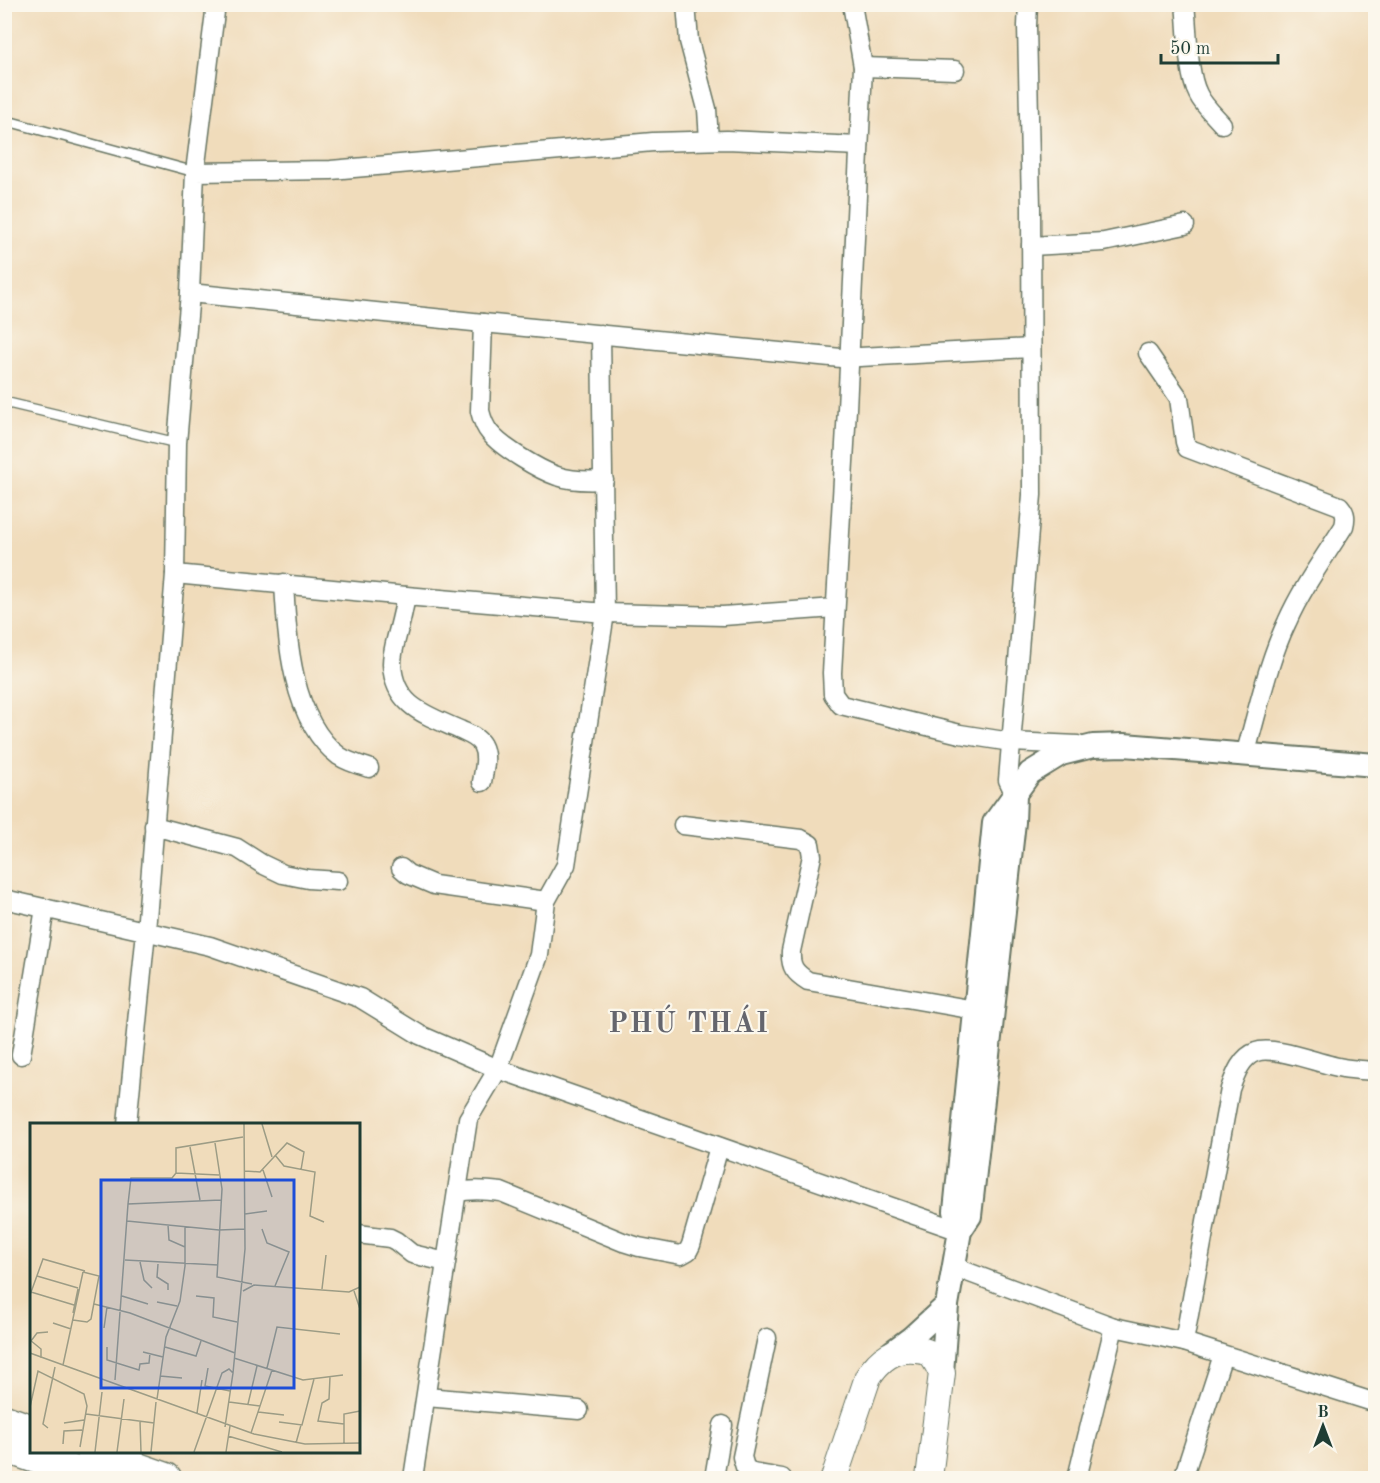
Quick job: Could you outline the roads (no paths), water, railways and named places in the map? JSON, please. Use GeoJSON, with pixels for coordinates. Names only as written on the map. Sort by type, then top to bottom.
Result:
{"type":"FeatureCollection","features":[{"type":"Feature","properties":{"kind":"highway"},"geometry":{"type":"LineString","coordinates":[[4,1420],[30,1429]]}},
{"type":"Feature","properties":{"kind":"highway"},"geometry":{"type":"LineString","coordinates":[[4,1446],[94,1479]]}},
{"type":"Feature","properties":{"kind":"highway"},"geometry":{"type":"LineString","coordinates":[[95,1453],[166,1479]]}},
{"type":"Feature","properties":{"kind":"main road"},"geometry":{"type":"LineString","coordinates":[[838,1467],[868,1377],[876,1365],[892,1353],[917,1350],[928,1353],[936,1361],[942,1373],[929,1479]]}},
{"type":"Feature","properties":{"kind":"street"},"geometry":{"type":"LineString","coordinates":[[127,1123],[146,931],[175,574],[177,443],[190,293],[195,172],[216,4]]}},
{"type":"Feature","properties":{"kind":"street"},"geometry":{"type":"LineString","coordinates":[[686,4],[689,41],[707,109],[709,140]]}},
{"type":"Feature","properties":{"kind":"street"},"geometry":{"type":"LineString","coordinates":[[852,4],[863,67],[835,608],[833,694],[841,705],[960,734],[1011,742],[1093,746],[1124,745],[1376,765]]}},
{"type":"Feature","properties":{"kind":"street"},"geometry":{"type":"LineString","coordinates":[[942,1373],[947,1305],[960,1232],[970,1216],[1013,833],[1015,795],[1008,780],[1032,495],[1028,4]]}},
{"type":"Feature","properties":{"kind":"street"},"geometry":{"type":"LineString","coordinates":[[1185,4],[1194,84],[1199,96],[1222,124]]}},
{"type":"Feature","properties":{"kind":"street"},"geometry":{"type":"LineString","coordinates":[[863,67],[955,69]]}},
{"type":"Feature","properties":{"kind":"street"},"geometry":{"type":"LineString","coordinates":[[195,172],[331,170],[653,142],[727,140],[859,146]]}},
{"type":"Feature","properties":{"kind":"street"},"geometry":{"type":"LineString","coordinates":[[1031,246],[1104,242],[1185,225]]}},
{"type":"Feature","properties":{"kind":"street"},"geometry":{"type":"LineString","coordinates":[[190,293],[841,358],[1032,348]]}},
{"type":"Feature","properties":{"kind":"street"},"geometry":{"type":"LineString","coordinates":[[483,323],[480,411],[488,431],[518,455],[544,471],[569,479],[604,480]]}},
{"type":"Feature","properties":{"kind":"street"},"geometry":{"type":"LineString","coordinates":[[413,1479],[468,1119],[498,1069],[540,955],[546,901],[566,865],[605,613],[601,334]]}},
{"type":"Feature","properties":{"kind":"street"},"geometry":{"type":"LineString","coordinates":[[1148,353],[1179,398],[1187,448],[1340,506],[1346,518],[1344,526],[1298,598],[1285,625],[1245,755]]}},
{"type":"Feature","properties":{"kind":"street"},"geometry":{"type":"LineString","coordinates":[[175,574],[605,613],[723,616],[835,608]]}},
{"type":"Feature","properties":{"kind":"street"},"geometry":{"type":"LineString","coordinates":[[284,584],[286,628],[301,700],[324,741],[339,756],[369,768]]}},
{"type":"Feature","properties":{"kind":"street"},"geometry":{"type":"LineString","coordinates":[[406,596],[392,655],[393,674],[400,692],[405,701],[416,710],[471,735],[482,744],[485,763],[482,782]]}},
{"type":"Feature","properties":{"kind":"street"},"geometry":{"type":"LineString","coordinates":[[960,1232],[955,1211],[994,823],[1030,773],[1061,754],[1093,746]]}},
{"type":"Feature","properties":{"kind":"street"},"geometry":{"type":"LineString","coordinates":[[682,825],[801,839],[810,844],[812,856],[790,960],[799,976],[808,981],[975,1010]]}},
{"type":"Feature","properties":{"kind":"street"},"geometry":{"type":"LineString","coordinates":[[154,826],[237,848],[283,874],[308,879],[338,881]]}},
{"type":"Feature","properties":{"kind":"street"},"geometry":{"type":"LineString","coordinates":[[401,868],[408,874],[434,885],[546,901]]}},
{"type":"Feature","properties":{"kind":"street"},"geometry":{"type":"LineString","coordinates":[[4,899],[210,946],[360,998],[420,1035],[498,1069],[960,1232]]}},
{"type":"Feature","properties":{"kind":"street"},"geometry":{"type":"LineString","coordinates":[[21,1055],[45,908]]}},
{"type":"Feature","properties":{"kind":"street"},"geometry":{"type":"LineString","coordinates":[[1184,1342],[1230,1089],[1246,1058],[1256,1052],[1266,1050],[1343,1068],[1376,1071]]}},
{"type":"Feature","properties":{"kind":"street"},"geometry":{"type":"LineString","coordinates":[[457,1192],[488,1190],[501,1192],[623,1242],[681,1255],[688,1251],[691,1245],[719,1147]]}},
{"type":"Feature","properties":{"kind":"street"},"geometry":{"type":"LineString","coordinates":[[360,1234],[390,1238],[412,1254],[446,1262]]}},
{"type":"Feature","properties":{"kind":"street"},"geometry":{"type":"LineString","coordinates":[[954,1267],[1114,1327],[1184,1342],[1376,1403]]}},
{"type":"Feature","properties":{"kind":"street"},"geometry":{"type":"LineString","coordinates":[[892,1353],[947,1305]]}},
{"type":"Feature","properties":{"kind":"street"},"geometry":{"type":"LineString","coordinates":[[1077,1479],[1114,1327]]}},
{"type":"Feature","properties":{"kind":"street"},"geometry":{"type":"LineString","coordinates":[[767,1338],[742,1457],[745,1467],[752,1473],[782,1479]]}},
{"type":"Feature","properties":{"kind":"street"},"geometry":{"type":"LineString","coordinates":[[1183,1479],[1223,1355]]}},
{"type":"Feature","properties":{"kind":"street"},"geometry":{"type":"LineString","coordinates":[[426,1397],[579,1410]]}},
{"type":"Feature","properties":{"kind":"street"},"geometry":{"type":"LineString","coordinates":[[714,1479],[723,1425]]}},
{"type":"Feature","properties":{"kind":"lane"},"geometry":{"type":"LineString","coordinates":[[4,120],[195,172]]}},
{"type":"Feature","properties":{"kind":"lane"},"geometry":{"type":"LineString","coordinates":[[4,402],[177,443]]}},
{"type":"Feature","properties":{"kind":"district","name":"PHÚ THÁI"},"geometry":{"type":"Point","coordinates":[689,1022]}}]}
